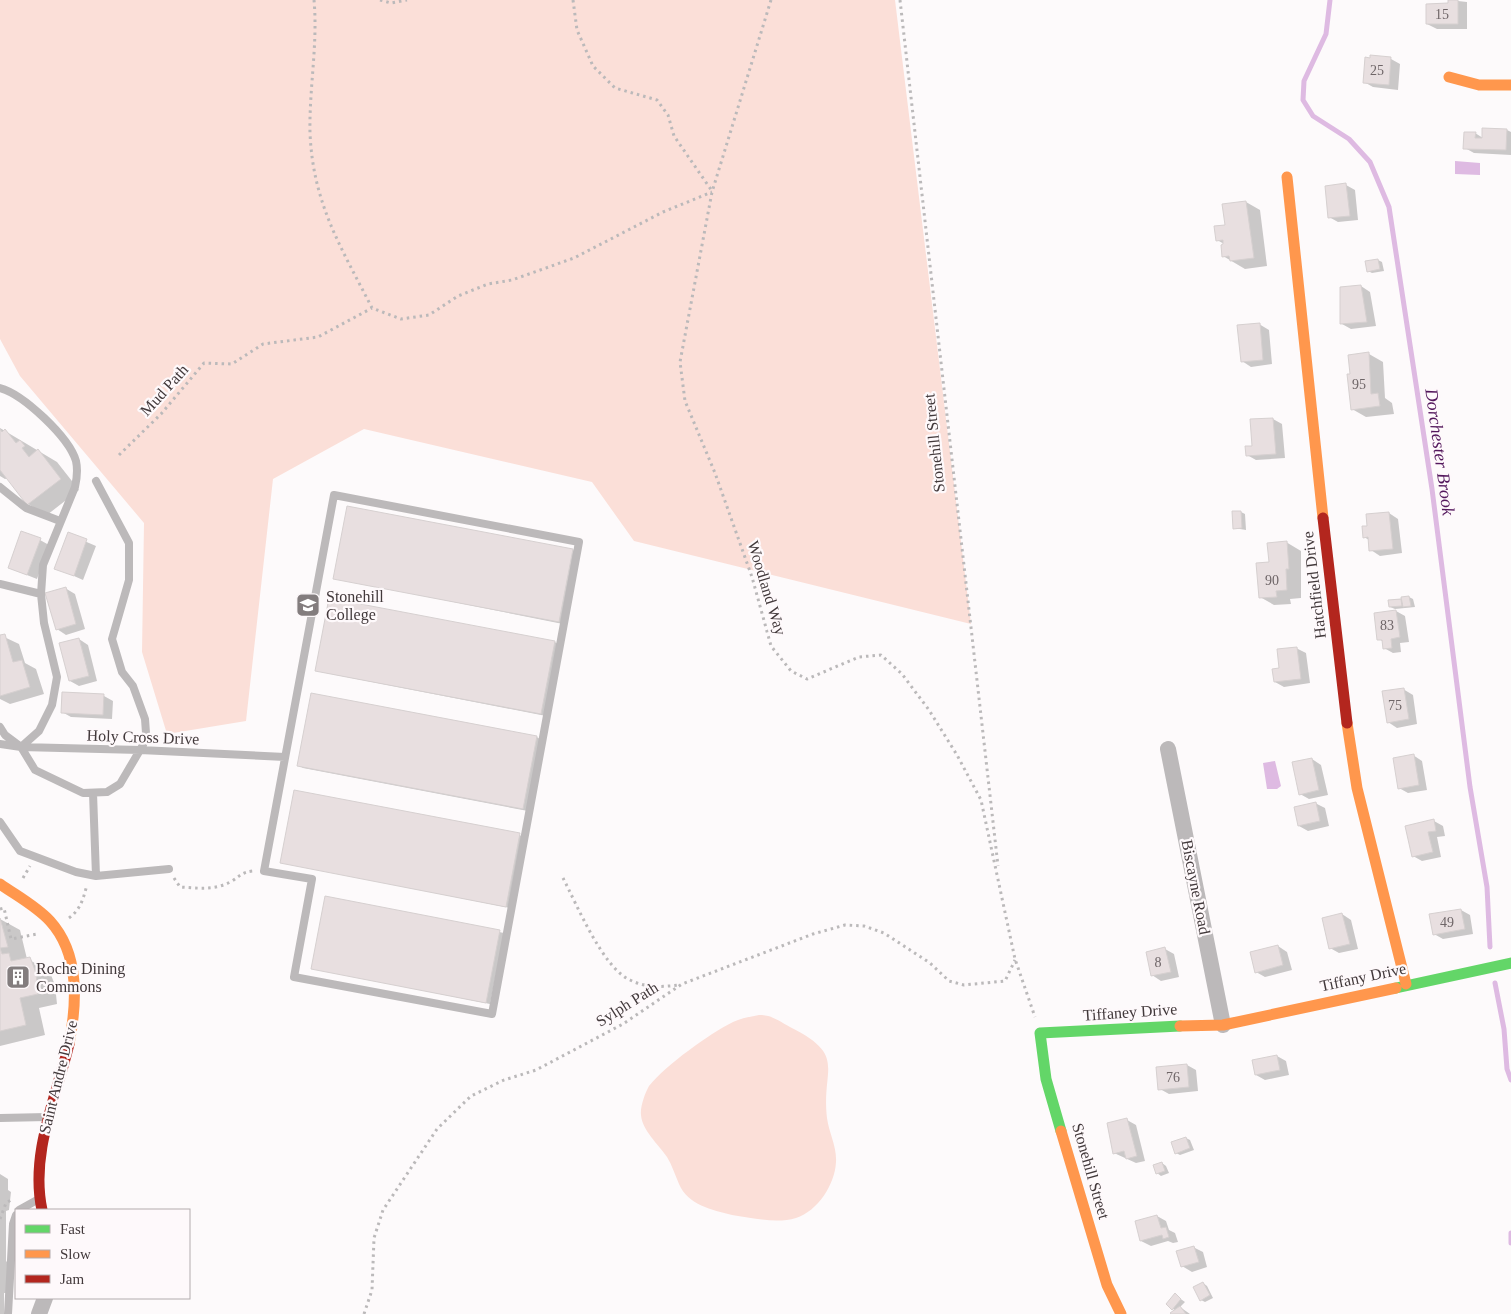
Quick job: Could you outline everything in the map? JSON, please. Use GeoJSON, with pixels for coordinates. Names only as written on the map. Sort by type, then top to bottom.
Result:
{"type":"FeatureCollection","features":[{"type":"Feature","properties":{"kind":"street"},"geometry":{"type":"LineString","coordinates":[[1449,77],[1479,85],[1511,85]]}},
{"type":"Feature","properties":{"kind":"street","name":"Hatchfield Drive"},"geometry":{"type":"LineString","coordinates":[[1287,177],[1309,396],[1348,742],[1357,788],[1406,984]]}},
{"type":"Feature","properties":{"kind":"street","name":"Biscayne Road"},"geometry":{"type":"LineString","coordinates":[[1168,749],[1223,1024]]}},
{"type":"Feature","properties":{"kind":"street","name":"Saint Andre Drive"},"geometry":{"type":"LineString","coordinates":[[0,884],[32,905],[54,927],[66,949],[73,972],[76,994],[75,1007],[38,1166],[39,1199],[42,1209]]}},
{"type":"Feature","properties":{"kind":"street","name":"Tiffany Drive"},"geometry":{"type":"LineString","coordinates":[[1223,1024],[1511,963]]}},
{"type":"Feature","properties":{"kind":"street","name":"Tiffaney Drive"},"geometry":{"type":"LineString","coordinates":[[1040,1033],[1126,1027],[1223,1024]]}},
{"type":"Feature","properties":{"kind":"street","name":"Stonehill Street"},"geometry":{"type":"LineString","coordinates":[[1040,1033],[1046,1079],[1107,1285],[1121,1314]]}},
{"type":"Feature","properties":{"kind":"street"},"geometry":{"type":"LineString","coordinates":[[39,1314],[45,1299]]}},
{"type":"Feature","properties":{"kind":"lane"},"geometry":{"type":"LineString","coordinates":[[0,388],[9,390],[27,402],[49,423],[76,459],[78,474],[75,488],[43,565],[41,594],[44,623],[57,677],[52,705],[39,731],[21,747]]}},
{"type":"Feature","properties":{"kind":"lane"},"geometry":{"type":"LineString","coordinates":[[0,727],[5,735],[21,747],[35,770],[83,793],[107,792],[120,784],[140,750],[146,733],[145,719],[132,686],[122,672],[112,639],[128,580],[129,543],[96,481]]}},
{"type":"Feature","properties":{"kind":"lane"},"geometry":{"type":"LineString","coordinates":[[0,487],[26,508],[60,522]]}},
{"type":"Feature","properties":{"kind":"lane"},"geometry":{"type":"LineString","coordinates":[[334,495],[579,542],[492,1014],[294,976],[312,879],[264,871],[334,495]]}},
{"type":"Feature","properties":{"kind":"lane"},"geometry":{"type":"LineString","coordinates":[[0,584],[41,594]]}},
{"type":"Feature","properties":{"kind":"lane","name":"Holy Cross Drive"},"geometry":{"type":"LineString","coordinates":[[0,744],[21,747],[140,750],[285,757]]}},
{"type":"Feature","properties":{"kind":"lane"},"geometry":{"type":"LineString","coordinates":[[92,875],[93,793]]}},
{"type":"Feature","properties":{"kind":"lane"},"geometry":{"type":"LineString","coordinates":[[0,822],[20,850],[92,875],[169,869]]}},
{"type":"Feature","properties":{"kind":"lane"},"geometry":{"type":"LineString","coordinates":[[0,1118],[49,1117]]}},
{"type":"Feature","properties":{"kind":"lane"},"geometry":{"type":"LineString","coordinates":[[21,1209],[39,1199]]}},
{"type":"Feature","properties":{"kind":"lane"},"geometry":{"type":"LineString","coordinates":[[8,1314],[13,1224],[15,1218]]}},
{"type":"Feature","properties":{"kind":"path"},"geometry":{"type":"LineString","coordinates":[[314,0],[310,133],[318,192],[327,220],[372,308],[401,319],[429,315],[458,296],[488,284],[512,280],[574,258],[663,212],[712,192],[674,136],[668,115],[657,100],[615,88],[593,66],[577,30],[573,0]]}},
{"type":"Feature","properties":{"kind":"path"},"geometry":{"type":"LineString","coordinates":[[380,0],[391,3],[407,0]]}},
{"type":"Feature","properties":{"kind":"path","name":"Woodland Way"},"geometry":{"type":"LineString","coordinates":[[771,0],[712,192],[680,362],[685,400],[714,472],[746,561],[771,646],[791,671],[807,678],[859,657],[881,655],[902,674],[929,710],[953,747],[981,800],[1000,883]]}},
{"type":"Feature","properties":{"kind":"path","name":"Stonehill Street"},"geometry":{"type":"LineString","coordinates":[[900,0],[1000,883]]}},
{"type":"Feature","properties":{"kind":"path","name":"Mud Path"},"geometry":{"type":"LineString","coordinates":[[119,455],[161,414],[204,364],[232,364],[263,344],[318,337],[372,308]]}},
{"type":"Feature","properties":{"kind":"path"},"geometry":{"type":"LineString","coordinates":[[20,884],[35,856]]}},
{"type":"Feature","properties":{"kind":"path"},"geometry":{"type":"LineString","coordinates":[[169,869],[180,887],[210,889],[231,882],[243,872],[264,871]]}},
{"type":"Feature","properties":{"kind":"path"},"geometry":{"type":"LineString","coordinates":[[64,922],[77,912],[92,875]]}},
{"type":"Feature","properties":{"kind":"path"},"geometry":{"type":"LineString","coordinates":[[563,878],[608,962],[629,980],[657,988],[682,984]]}},
{"type":"Feature","properties":{"kind":"path"},"geometry":{"type":"LineString","coordinates":[[1000,883],[1015,959],[1040,1033]]}},
{"type":"Feature","properties":{"kind":"path"},"geometry":{"type":"LineString","coordinates":[[0,909],[4,908],[11,939],[46,932]]}},
{"type":"Feature","properties":{"kind":"path","name":"Sylph Path"},"geometry":{"type":"LineString","coordinates":[[364,1314],[372,1290],[374,1238],[382,1210],[436,1129],[471,1096],[504,1080],[536,1070],[615,1028],[682,984],[813,934],[845,925],[864,926],[884,933],[930,963],[949,982],[964,985],[1005,981],[1015,959]]}},
{"type":"Feature","properties":{"kind":"shaded area"},"geometry":{"type":"Polygon","coordinates":[[[0,0],[895,0],[971,624],[634,541],[592,482],[364,429],[273,479],[246,721],[167,734],[142,652],[144,523],[20,376],[0,339],[0,0]]]}},
{"type":"Feature","properties":{"kind":"shaded area"},"geometry":{"type":"Polygon","coordinates":[[[1455,161],[1480,163],[1480,175],[1455,174],[1455,161]]]}},
{"type":"Feature","properties":{"kind":"shaded area"},"geometry":{"type":"Polygon","coordinates":[[[1275,761],[1281,786],[1277,789],[1267,789],[1263,763],[1275,761]]]}},
{"type":"Feature","properties":{"kind":"shaded area"},"geometry":{"type":"Polygon","coordinates":[[[759,1015],[775,1019],[808,1037],[826,1055],[828,1065],[827,1118],[835,1151],[835,1170],[829,1188],[818,1203],[804,1214],[789,1220],[764,1220],[732,1215],[709,1209],[694,1202],[683,1191],[669,1160],[647,1131],[641,1115],[643,1100],[649,1086],[666,1069],[700,1042],[723,1027],[739,1020],[759,1015]]]}},
{"type":"Feature","properties":{"kind":"building"},"geometry":{"type":"Polygon","coordinates":[[[1448,0],[1458,0],[1458,24],[1426,24],[1426,4],[1448,3],[1448,0]]]}},
{"type":"Feature","properties":{"kind":"building"},"geometry":{"type":"Polygon","coordinates":[[[1370,55],[1391,57],[1389,85],[1363,83],[1365,57],[1370,58],[1370,55]]]}},
{"type":"Feature","properties":{"kind":"building"},"geometry":{"type":"Polygon","coordinates":[[[1482,128],[1507,129],[1506,150],[1463,149],[1464,132],[1476,132],[1475,138],[1482,138],[1482,128]]]}},
{"type":"Feature","properties":{"kind":"building"},"geometry":{"type":"Polygon","coordinates":[[[1346,183],[1350,216],[1328,218],[1325,186],[1346,183]]]}},
{"type":"Feature","properties":{"kind":"building"},"geometry":{"type":"Polygon","coordinates":[[[1246,201],[1254,258],[1230,261],[1229,256],[1222,257],[1221,245],[1223,240],[1216,241],[1214,226],[1225,225],[1222,204],[1246,201]]]}},
{"type":"Feature","properties":{"kind":"building"},"geometry":{"type":"Polygon","coordinates":[[[1378,259],[1380,269],[1367,272],[1365,261],[1378,259]]]}},
{"type":"Feature","properties":{"kind":"building"},"geometry":{"type":"Polygon","coordinates":[[[1361,285],[1367,322],[1340,324],[1340,287],[1361,285]]]}},
{"type":"Feature","properties":{"kind":"building"},"geometry":{"type":"Polygon","coordinates":[[[1260,323],[1263,360],[1241,362],[1237,325],[1260,323]]]}},
{"type":"Feature","properties":{"kind":"building"},"geometry":{"type":"Polygon","coordinates":[[[1369,352],[1371,394],[1378,393],[1380,406],[1351,410],[1347,374],[1350,374],[1348,355],[1369,352]]]}},
{"type":"Feature","properties":{"kind":"building"},"geometry":{"type":"Polygon","coordinates":[[[1273,418],[1276,454],[1246,456],[1245,446],[1252,446],[1250,419],[1273,418]]]}},
{"type":"Feature","properties":{"kind":"building"},"geometry":{"type":"Polygon","coordinates":[[[0,429],[2,432],[5,429],[16,443],[20,440],[25,446],[22,448],[29,457],[38,449],[61,479],[27,505],[0,470],[0,429]]]}},
{"type":"Feature","properties":{"kind":"building"},"geometry":{"type":"Polygon","coordinates":[[[347,506],[573,549],[559,622],[333,579],[347,506]]]}},
{"type":"Feature","properties":{"kind":"building"},"geometry":{"type":"Polygon","coordinates":[[[1232,511],[1241,511],[1242,528],[1233,529],[1232,511]]]}},
{"type":"Feature","properties":{"kind":"building"},"geometry":{"type":"Polygon","coordinates":[[[1389,512],[1393,549],[1369,551],[1368,537],[1363,538],[1362,526],[1367,526],[1366,514],[1389,512]]]}},
{"type":"Feature","properties":{"kind":"building"},"geometry":{"type":"Polygon","coordinates":[[[21,531],[41,538],[27,575],[8,568],[21,531]]]}},
{"type":"Feature","properties":{"kind":"building"},"geometry":{"type":"Polygon","coordinates":[[[68,532],[87,539],[74,576],[54,569],[68,532]]]}},
{"type":"Feature","properties":{"kind":"building"},"geometry":{"type":"Polygon","coordinates":[[[1287,541],[1289,569],[1286,569],[1287,590],[1276,591],[1277,597],[1259,598],[1256,563],[1269,562],[1267,543],[1287,541]]]}},
{"type":"Feature","properties":{"kind":"building"},"geometry":{"type":"Polygon","coordinates":[[[66,587],[76,624],[56,630],[45,593],[66,587]]]}},
{"type":"Feature","properties":{"kind":"building"},"geometry":{"type":"Polygon","coordinates":[[[1409,596],[1411,606],[1403,607],[1401,597],[1409,596]]]}},
{"type":"Feature","properties":{"kind":"building"},"geometry":{"type":"Polygon","coordinates":[[[329,598],[555,641],[541,714],[315,671],[329,598]]]}},
{"type":"Feature","properties":{"kind":"building"},"geometry":{"type":"Polygon","coordinates":[[[1401,599],[1402,606],[1389,607],[1388,600],[1401,599]]]}},
{"type":"Feature","properties":{"kind":"building"},"geometry":{"type":"Polygon","coordinates":[[[1396,610],[1400,637],[1391,639],[1392,648],[1383,649],[1382,640],[1377,640],[1374,613],[1396,610]]]}},
{"type":"Feature","properties":{"kind":"building"},"geometry":{"type":"Polygon","coordinates":[[[5,634],[13,662],[22,660],[30,687],[0,696],[0,635],[5,634]]]}},
{"type":"Feature","properties":{"kind":"building"},"geometry":{"type":"Polygon","coordinates":[[[79,638],[89,676],[69,681],[59,643],[79,638]]]}},
{"type":"Feature","properties":{"kind":"building"},"geometry":{"type":"Polygon","coordinates":[[[1297,647],[1301,679],[1274,682],[1272,669],[1279,668],[1277,649],[1297,647]]]}},
{"type":"Feature","properties":{"kind":"building"},"geometry":{"type":"Polygon","coordinates":[[[1404,688],[1409,719],[1387,723],[1382,691],[1404,688]]]}},
{"type":"Feature","properties":{"kind":"building"},"geometry":{"type":"Polygon","coordinates":[[[62,692],[104,694],[103,715],[61,713],[62,692]]]}},
{"type":"Feature","properties":{"kind":"building"},"geometry":{"type":"Polygon","coordinates":[[[311,693],[537,736],[523,809],[297,766],[311,693]]]}},
{"type":"Feature","properties":{"kind":"building"},"geometry":{"type":"Polygon","coordinates":[[[1414,754],[1419,785],[1398,789],[1393,758],[1414,754]]]}},
{"type":"Feature","properties":{"kind":"building"},"geometry":{"type":"Polygon","coordinates":[[[1312,758],[1319,790],[1299,795],[1292,762],[1312,758]]]}},
{"type":"Feature","properties":{"kind":"building"},"geometry":{"type":"Polygon","coordinates":[[[294,790],[520,833],[506,907],[280,863],[294,790]]]}},
{"type":"Feature","properties":{"kind":"building"},"geometry":{"type":"Polygon","coordinates":[[[1316,802],[1320,821],[1298,826],[1294,807],[1316,802]]]}},
{"type":"Feature","properties":{"kind":"building"},"geometry":{"type":"Polygon","coordinates":[[[1434,819],[1436,831],[1428,832],[1433,852],[1412,857],[1405,826],[1434,819]]]}},
{"type":"Feature","properties":{"kind":"building"},"geometry":{"type":"Polygon","coordinates":[[[325,896],[500,930],[486,1003],[311,969],[325,896]]]}},
{"type":"Feature","properties":{"kind":"building"},"geometry":{"type":"Polygon","coordinates":[[[1461,909],[1465,929],[1433,935],[1429,914],[1461,909]]]}},
{"type":"Feature","properties":{"kind":"building"},"geometry":{"type":"Polygon","coordinates":[[[1342,913],[1350,944],[1329,949],[1322,918],[1342,913]]]}},
{"type":"Feature","properties":{"kind":"building"},"geometry":{"type":"Polygon","coordinates":[[[0,918],[8,947],[0,948],[0,918]]]}},
{"type":"Feature","properties":{"kind":"building"},"geometry":{"type":"Polygon","coordinates":[[[1278,945],[1283,965],[1255,973],[1250,952],[1278,945]]]}},
{"type":"Feature","properties":{"kind":"building"},"geometry":{"type":"Polygon","coordinates":[[[1165,947],[1171,972],[1151,976],[1146,952],[1165,947]]]}},
{"type":"Feature","properties":{"kind":"building","name":"Roche Dining Commons"},"geometry":{"type":"Polygon","coordinates":[[[0,948],[2,954],[9,953],[11,961],[30,957],[36,973],[38,994],[20,998],[26,1025],[0,1031],[0,948]]]}},
{"type":"Feature","properties":{"kind":"building"},"geometry":{"type":"Polygon","coordinates":[[[1277,1055],[1280,1070],[1255,1075],[1252,1060],[1277,1055]]]}},
{"type":"Feature","properties":{"kind":"building"},"geometry":{"type":"Polygon","coordinates":[[[1187,1064],[1189,1087],[1158,1090],[1156,1067],[1187,1064]]]}},
{"type":"Feature","properties":{"kind":"building"},"geometry":{"type":"Polygon","coordinates":[[[1127,1118],[1137,1156],[1126,1159],[1124,1151],[1113,1154],[1107,1123],[1127,1118]]]}},
{"type":"Feature","properties":{"kind":"building"},"geometry":{"type":"Polygon","coordinates":[[[1186,1137],[1190,1148],[1175,1154],[1171,1142],[1186,1137]]]}},
{"type":"Feature","properties":{"kind":"building"},"geometry":{"type":"Polygon","coordinates":[[[1162,1162],[1165,1171],[1156,1174],[1153,1165],[1162,1162]]]}},
{"type":"Feature","properties":{"kind":"building"},"geometry":{"type":"Polygon","coordinates":[[[1157,1215],[1161,1228],[1166,1227],[1169,1237],[1163,1239],[1162,1235],[1140,1241],[1135,1221],[1157,1215]]]}},
{"type":"Feature","properties":{"kind":"building"},"geometry":{"type":"Polygon","coordinates":[[[1194,1246],[1199,1262],[1181,1267],[1176,1251],[1194,1246]]]}},
{"type":"Feature","properties":{"kind":"building"},"geometry":{"type":"Polygon","coordinates":[[[1203,1282],[1210,1295],[1200,1301],[1193,1287],[1203,1282]]]}},
{"type":"Feature","properties":{"kind":"building"},"geometry":{"type":"Polygon","coordinates":[[[1175,1293],[1181,1299],[1172,1310],[1166,1304],[1175,1293]]]}},
{"type":"Feature","properties":{"kind":"building"},"geometry":{"type":"Polygon","coordinates":[[[1180,1306],[1186,1314],[1170,1313],[1180,1306]]]}},
{"type":"Feature","properties":{"kind":"waterway","name":"Dorchester Brook"},"geometry":{"type":"LineString","coordinates":[[1330,0],[1326,34],[1304,81],[1303,100],[1313,116],[1349,139],[1370,162],[1389,207],[1432,489],[1470,787],[1487,887],[1490,947]]}},
{"type":"Feature","properties":{"kind":"waterway","name":"Dorchester Brook"},"geometry":{"type":"LineString","coordinates":[[1495,983],[1504,1029],[1507,1069],[1511,1080]]}},
{"type":"Feature","properties":{"kind":"waterway","name":"Dorchester Brook"},"geometry":{"type":"LineString","coordinates":[[1511,1233],[1511,1243]]}},
{"type":"Feature","properties":{"kind":"traffic: fast"},"geometry":{"type":"LineString","coordinates":[[1396,988],[1511,963]]}},
{"type":"Feature","properties":{"kind":"traffic: fast"},"geometry":{"type":"LineString","coordinates":[[1061,1131],[1046,1079],[1040,1033],[1180,1026]]}},
{"type":"Feature","properties":{"kind":"traffic: slow"},"geometry":{"type":"LineString","coordinates":[[1449,77],[1479,85],[1511,85]]}},
{"type":"Feature","properties":{"kind":"traffic: slow"},"geometry":{"type":"LineString","coordinates":[[1287,177],[1323,518]]}},
{"type":"Feature","properties":{"kind":"traffic: slow"},"geometry":{"type":"LineString","coordinates":[[1347,723],[1357,788],[1406,984]]}},
{"type":"Feature","properties":{"kind":"traffic: slow"},"geometry":{"type":"LineString","coordinates":[[0,884],[45,916],[60,934],[67,948],[74,980],[74,1012],[69,1044]]}},
{"type":"Feature","properties":{"kind":"traffic: slow"},"geometry":{"type":"LineString","coordinates":[[1180,1026],[1223,1025],[1396,988]]}},
{"type":"Feature","properties":{"kind":"traffic: slow"},"geometry":{"type":"LineString","coordinates":[[1061,1131],[1107,1285],[1121,1314]]}},
{"type":"Feature","properties":{"kind":"traffic: jam"},"geometry":{"type":"LineString","coordinates":[[1323,518],[1347,723]]}},
{"type":"Feature","properties":{"kind":"traffic: jam"},"geometry":{"type":"LineString","coordinates":[[42,1209],[39,1168],[42,1147],[69,1044]]}},
{"type":"Feature","properties":{"kind":"place","name":"Stonehill College"},"geometry":{"type":"Point","coordinates":[308,605]}},
{"type":"Feature","properties":{"kind":"place","name":"Roche Dining Commons"},"geometry":{"type":"Point","coordinates":[18,977]}}]}
